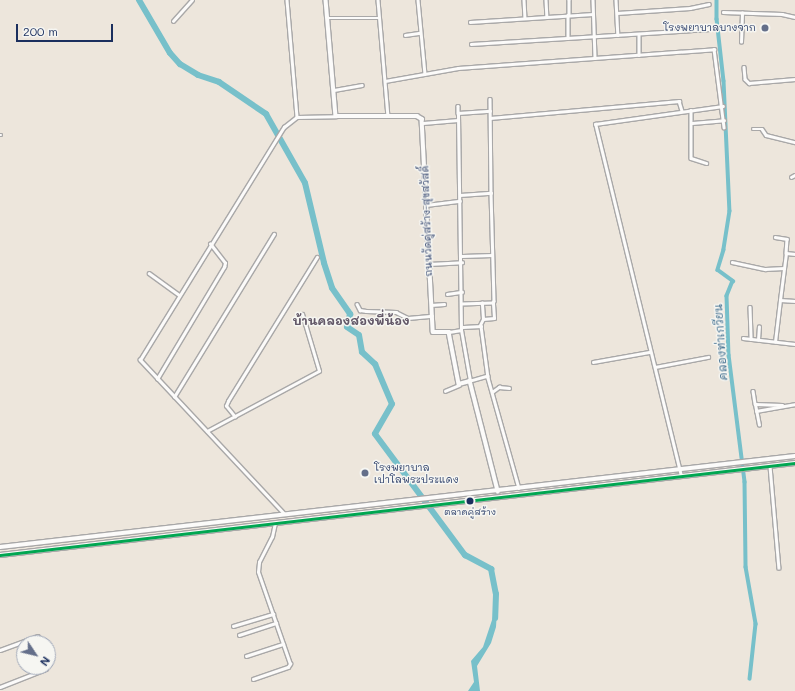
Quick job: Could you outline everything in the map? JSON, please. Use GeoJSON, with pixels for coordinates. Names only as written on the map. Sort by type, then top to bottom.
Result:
{"type":"FeatureCollection","features":[{"type":"Feature","properties":{"kind":"main road"},"geometry":{"type":"LineString","coordinates":[[0,546],[498,491],[795,456]]}},
{"type":"Feature","properties":{"kind":"main road"},"geometry":{"type":"LineString","coordinates":[[0,555],[795,463]]}},
{"type":"Feature","properties":{"kind":"street"},"geometry":{"type":"LineString","coordinates":[[173,21],[192,0]]}},
{"type":"Feature","properties":{"kind":"street"},"geometry":{"type":"LineString","coordinates":[[287,0],[297,117]]}},
{"type":"Feature","properties":{"kind":"street"},"geometry":{"type":"LineString","coordinates":[[326,0],[336,116]]}},
{"type":"Feature","properties":{"kind":"street"},"geometry":{"type":"LineString","coordinates":[[378,0],[388,116]]}},
{"type":"Feature","properties":{"kind":"street"},"geometry":{"type":"LineString","coordinates":[[418,0],[425,74]]}},
{"type":"Feature","properties":{"kind":"street"},"geometry":{"type":"LineString","coordinates":[[524,0],[525,18]]}},
{"type":"Feature","properties":{"kind":"street"},"geometry":{"type":"LineString","coordinates":[[546,0],[547,17]]}},
{"type":"Feature","properties":{"kind":"street"},"geometry":{"type":"LineString","coordinates":[[568,38],[569,0]]}},
{"type":"Feature","properties":{"kind":"street"},"geometry":{"type":"LineString","coordinates":[[593,0],[595,58]]}},
{"type":"Feature","properties":{"kind":"street"},"geometry":{"type":"LineString","coordinates":[[616,0],[618,35]]}},
{"type":"Feature","properties":{"kind":"street"},"geometry":{"type":"LineString","coordinates":[[616,13],[690,8],[709,4]]}},
{"type":"Feature","properties":{"kind":"street"},"geometry":{"type":"LineString","coordinates":[[723,12],[782,14],[795,17]]}},
{"type":"Feature","properties":{"kind":"street"},"geometry":{"type":"LineString","coordinates":[[741,42],[742,13]]}},
{"type":"Feature","properties":{"kind":"street"},"geometry":{"type":"LineString","coordinates":[[470,22],[593,14]]}},
{"type":"Feature","properties":{"kind":"street"},"geometry":{"type":"LineString","coordinates":[[327,18],[379,18]]}},
{"type":"Feature","properties":{"kind":"street"},"geometry":{"type":"LineString","coordinates":[[471,44],[710,29]]}},
{"type":"Feature","properties":{"kind":"street"},"geometry":{"type":"LineString","coordinates":[[405,35],[420,33]]}},
{"type":"Feature","properties":{"kind":"street"},"geometry":{"type":"LineString","coordinates":[[639,34],[639,55]]}},
{"type":"Feature","properties":{"kind":"street"},"geometry":{"type":"LineString","coordinates":[[385,81],[437,71],[530,61],[595,58],[714,49],[723,106],[724,128]]}},
{"type":"Feature","properties":{"kind":"street"},"geometry":{"type":"LineString","coordinates":[[744,67],[745,79],[749,83],[795,79]]}},
{"type":"Feature","properties":{"kind":"street"},"geometry":{"type":"LineString","coordinates":[[334,90],[362,85]]}},
{"type":"Feature","properties":{"kind":"street"},"geometry":{"type":"LineString","coordinates":[[483,319],[494,318],[490,99]]}},
{"type":"Feature","properties":{"kind":"street"},"geometry":{"type":"LineString","coordinates":[[490,118],[679,101],[682,111]]}},
{"type":"Feature","properties":{"kind":"street"},"geometry":{"type":"LineString","coordinates":[[458,106],[462,256],[462,328],[470,381],[498,491]]}},
{"type":"Feature","properties":{"kind":"street"},"geometry":{"type":"LineString","coordinates":[[682,476],[650,352],[595,124],[723,106]]}},
{"type":"Feature","properties":{"kind":"street"},"geometry":{"type":"LineString","coordinates":[[691,110],[691,158],[706,163]]}},
{"type":"Feature","properties":{"kind":"street"},"geometry":{"type":"LineString","coordinates":[[458,113],[490,111]]}},
{"type":"Feature","properties":{"kind":"street"},"geometry":{"type":"LineString","coordinates":[[284,514],[140,360],[274,141],[279,134],[297,117],[417,116],[423,124],[458,120]]}},
{"type":"Feature","properties":{"kind":"street"},"geometry":{"type":"LineString","coordinates":[[692,123],[724,120]]}},
{"type":"Feature","properties":{"kind":"street","name":"ถนนวัดคู่สร้าง-สุขสวัสดิ์"},"geometry":{"type":"LineString","coordinates":[[423,124],[428,264],[433,332],[450,332]]}},
{"type":"Feature","properties":{"kind":"street"},"geometry":{"type":"LineString","coordinates":[[753,129],[762,129],[766,135],[795,142]]}},
{"type":"Feature","properties":{"kind":"street"},"geometry":{"type":"LineString","coordinates":[[460,195],[492,193]]}},
{"type":"Feature","properties":{"kind":"street"},"geometry":{"type":"LineString","coordinates":[[426,205],[460,201]]}},
{"type":"Feature","properties":{"kind":"street"},"geometry":{"type":"LineString","coordinates":[[174,396],[274,234]]}},
{"type":"Feature","properties":{"kind":"street"},"geometry":{"type":"LineString","coordinates":[[775,342],[787,239],[776,237]]}},
{"type":"Feature","properties":{"kind":"street"},"geometry":{"type":"LineString","coordinates":[[157,379],[224,267],[225,263],[210,244]]}},
{"type":"Feature","properties":{"kind":"street"},"geometry":{"type":"LineString","coordinates":[[786,253],[795,254]]}},
{"type":"Feature","properties":{"kind":"street"},"geometry":{"type":"LineString","coordinates":[[462,256],[492,255]]}},
{"type":"Feature","properties":{"kind":"street"},"geometry":{"type":"LineString","coordinates":[[235,416],[226,406],[228,401],[317,257]]}},
{"type":"Feature","properties":{"kind":"street"},"geometry":{"type":"LineString","coordinates":[[428,264],[462,262]]}},
{"type":"Feature","properties":{"kind":"street"},"geometry":{"type":"LineString","coordinates":[[732,262],[765,269],[784,268]]}},
{"type":"Feature","properties":{"kind":"street"},"geometry":{"type":"LineString","coordinates":[[149,273],[179,295]]}},
{"type":"Feature","properties":{"kind":"street"},"geometry":{"type":"LineString","coordinates":[[447,294],[462,292]]}},
{"type":"Feature","properties":{"kind":"street"},"geometry":{"type":"LineString","coordinates":[[780,300],[795,302]]}},
{"type":"Feature","properties":{"kind":"street"},"geometry":{"type":"LineString","coordinates":[[482,303],[483,319],[480,325],[488,376],[519,488]]}},
{"type":"Feature","properties":{"kind":"street"},"geometry":{"type":"LineString","coordinates":[[462,304],[493,303]]}},
{"type":"Feature","properties":{"kind":"street"},"geometry":{"type":"LineString","coordinates":[[357,304],[360,310],[396,312],[408,318],[432,316]]}},
{"type":"Feature","properties":{"kind":"street"},"geometry":{"type":"LineString","coordinates":[[431,305],[444,304]]}},
{"type":"Feature","properties":{"kind":"street"},"geometry":{"type":"LineString","coordinates":[[750,307],[751,339]]}},
{"type":"Feature","properties":{"kind":"street"},"geometry":{"type":"LineString","coordinates":[[207,431],[319,371],[302,314]]}},
{"type":"Feature","properties":{"kind":"street"},"geometry":{"type":"LineString","coordinates":[[460,384],[450,332],[480,325]]}},
{"type":"Feature","properties":{"kind":"street"},"geometry":{"type":"LineString","coordinates":[[758,340],[759,327]]}},
{"type":"Feature","properties":{"kind":"street"},"geometry":{"type":"LineString","coordinates":[[743,338],[795,344]]}},
{"type":"Feature","properties":{"kind":"street"},"geometry":{"type":"LineString","coordinates":[[593,362],[650,352]]}},
{"type":"Feature","properties":{"kind":"street"},"geometry":{"type":"LineString","coordinates":[[655,367],[708,357]]}},
{"type":"Feature","properties":{"kind":"street"},"geometry":{"type":"LineString","coordinates":[[444,390],[488,376]]}},
{"type":"Feature","properties":{"kind":"street"},"geometry":{"type":"LineString","coordinates":[[492,392],[499,387],[509,388]]}},
{"type":"Feature","properties":{"kind":"street"},"geometry":{"type":"LineString","coordinates":[[753,391],[759,424]]}},
{"type":"Feature","properties":{"kind":"street"},"geometry":{"type":"LineString","coordinates":[[755,404],[795,404]]}},
{"type":"Feature","properties":{"kind":"street"},"geometry":{"type":"LineString","coordinates":[[756,411],[782,405]]}},
{"type":"Feature","properties":{"kind":"street"},"geometry":{"type":"LineString","coordinates":[[482,450],[487,448]]}},
{"type":"Feature","properties":{"kind":"street"},"geometry":{"type":"LineString","coordinates":[[770,466],[779,568]]}},
{"type":"Feature","properties":{"kind":"street"},"geometry":{"type":"LineString","coordinates":[[253,679],[288,667],[283,644],[258,566],[275,531],[275,523]]}},
{"type":"Feature","properties":{"kind":"street"},"geometry":{"type":"LineString","coordinates":[[233,626],[273,614]]}},
{"type":"Feature","properties":{"kind":"street"},"geometry":{"type":"LineString","coordinates":[[239,635],[276,623]]}},
{"type":"Feature","properties":{"kind":"street"},"geometry":{"type":"LineString","coordinates":[[0,650],[16,644]]}},
{"type":"Feature","properties":{"kind":"street"},"geometry":{"type":"LineString","coordinates":[[246,656],[283,644]]}},
{"type":"Feature","properties":{"kind":"street"},"geometry":{"type":"LineString","coordinates":[[0,687],[31,675]]}},
{"type":"Feature","properties":{"kind":"water"},"geometry":{"type":"Polygon","coordinates":[[[495,611],[497,611],[496,627],[491,643],[477,666],[480,691],[468,691],[474,682],[471,661],[483,647],[495,611]]]}},
{"type":"Feature","properties":{"kind":"waterway"},"geometry":{"type":"LineString","coordinates":[[139,0],[170,53],[180,64],[198,75],[219,82],[266,114],[305,183],[324,263],[332,288],[350,314],[347,327],[359,335],[362,352],[375,364],[392,404],[375,434],[465,555],[491,569],[496,594],[495,618]]}},
{"type":"Feature","properties":{"kind":"waterway","name":"คลองท่าเกวียน"},"geometry":{"type":"LineString","coordinates":[[717,0],[717,19],[724,81],[730,211],[724,250],[718,270],[733,281],[727,296],[729,355],[745,482],[746,567],[756,624],[750,679]]}},
{"type":"Feature","properties":{"kind":"transit line"},"geometry":{"type":"LineString","coordinates":[[0,555],[795,463]]}},
{"type":"Feature","properties":{"kind":"place","name":"โรงพยาบาลบางจาก"},"geometry":{"type":"Point","coordinates":[765,28]}},
{"type":"Feature","properties":{"kind":"place","name":"โรงพยาบาล เปาโลพระประแดง"},"geometry":{"type":"Point","coordinates":[365,473]}},
{"type":"Feature","properties":{"kind":"place","name":"ตลาดคู่สร้าง"},"geometry":{"type":"Point","coordinates":[470,501]}},
{"type":"Feature","properties":{"kind":"district","name":"บ้านคลองสองพี่น้อง"},"geometry":{"type":"Point","coordinates":[351,321]}}]}
